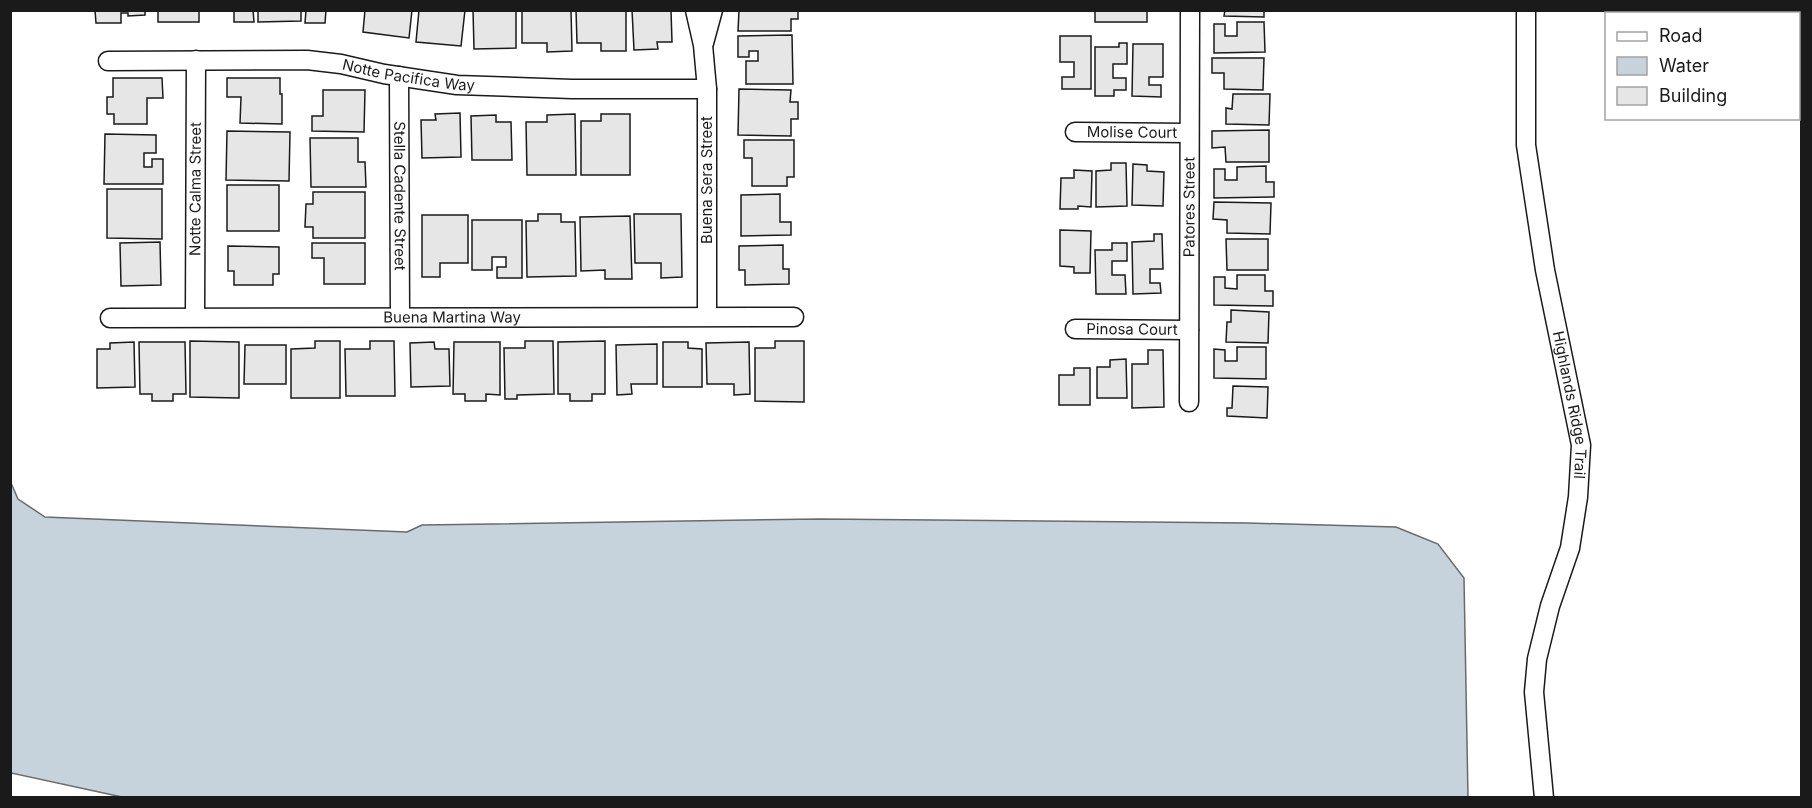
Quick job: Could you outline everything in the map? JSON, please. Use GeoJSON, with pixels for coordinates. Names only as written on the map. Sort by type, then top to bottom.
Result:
{"type":"FeatureCollection","features":[{"type":"Feature","properties":{"kind":"street","name":"Buena Sera Street"},"geometry":{"type":"LineString","coordinates":[[694,10],[703,45],[707,89],[707,316]]}},
{"type":"Feature","properties":{"kind":"street","name":"Buena Sera Street"},"geometry":{"type":"LineString","coordinates":[[703,45],[713,10]]}},
{"type":"Feature","properties":{"kind":"street","name":"Patores Street"},"geometry":{"type":"LineString","coordinates":[[1189,402],[1190,10]]}},
{"type":"Feature","properties":{"kind":"street","name":"Highlands Ridge Trail"},"geometry":{"type":"LineString","coordinates":[[1526,10],[1526,145],[1545,270],[1581,445],[1578,497],[1570,548],[1550,606],[1537,659],[1534,692],[1544,798]]}},
{"type":"Feature","properties":{"kind":"street","name":"Notte Calma Street"},"geometry":{"type":"LineString","coordinates":[[195,317],[196,60]]}},
{"type":"Feature","properties":{"kind":"street","name":"Notte Pacifica Way"},"geometry":{"type":"LineString","coordinates":[[108,61],[307,60],[457,86],[707,89]]}},
{"type":"Feature","properties":{"kind":"street","name":"Stella Cadente Street"},"geometry":{"type":"LineString","coordinates":[[399,76],[400,316]]}},
{"type":"Feature","properties":{"kind":"street","name":"Molise Court"},"geometry":{"type":"LineString","coordinates":[[1075,132],[1189,133]]}},
{"type":"Feature","properties":{"kind":"street","name":"Buena Martina Way"},"geometry":{"type":"LineString","coordinates":[[110,318],[794,316]]}},
{"type":"Feature","properties":{"kind":"street","name":"Pinosa Court"},"geometry":{"type":"LineString","coordinates":[[1075,329],[1189,330]]}},
{"type":"Feature","properties":{"kind":"water"},"geometry":{"type":"Polygon","coordinates":[[[11,483],[18,499],[45,517],[407,532],[422,525],[820,519],[1248,523],[1396,527],[1438,544],[1464,578],[1468,797],[122,797],[11,773],[11,483]]]}},
{"type":"Feature","properties":{"kind":"building"},"geometry":{"type":"Polygon","coordinates":[[[95,10],[145,10],[145,15],[128,16],[128,13],[121,13],[121,23],[96,23],[95,10]]]}},
{"type":"Feature","properties":{"kind":"building"},"geometry":{"type":"Polygon","coordinates":[[[158,10],[199,10],[199,22],[158,22],[158,10]]]}},
{"type":"Feature","properties":{"kind":"building"},"geometry":{"type":"Polygon","coordinates":[[[234,10],[253,10],[254,22],[234,22],[234,10]]]}},
{"type":"Feature","properties":{"kind":"building"},"geometry":{"type":"Polygon","coordinates":[[[258,10],[301,10],[301,21],[258,22],[258,10]]]}},
{"type":"Feature","properties":{"kind":"building"},"geometry":{"type":"Polygon","coordinates":[[[306,10],[326,10],[325,23],[305,23],[306,10]]]}},
{"type":"Feature","properties":{"kind":"building"},"geometry":{"type":"Polygon","coordinates":[[[365,10],[412,10],[409,38],[363,32],[365,10]]]}},
{"type":"Feature","properties":{"kind":"building"},"geometry":{"type":"Polygon","coordinates":[[[419,10],[465,10],[461,46],[416,42],[419,10]]]}},
{"type":"Feature","properties":{"kind":"building"},"geometry":{"type":"Polygon","coordinates":[[[473,10],[516,10],[516,48],[474,49],[473,10]]]}},
{"type":"Feature","properties":{"kind":"building"},"geometry":{"type":"Polygon","coordinates":[[[522,10],[571,10],[572,51],[547,52],[547,43],[522,43],[522,10]]]}},
{"type":"Feature","properties":{"kind":"building"},"geometry":{"type":"Polygon","coordinates":[[[576,10],[626,10],[626,51],[601,51],[601,43],[577,43],[576,10]]]}},
{"type":"Feature","properties":{"kind":"building"},"geometry":{"type":"Polygon","coordinates":[[[632,10],[671,10],[672,42],[657,42],[658,49],[634,50],[632,10]]]}},
{"type":"Feature","properties":{"kind":"building"},"geometry":{"type":"Polygon","coordinates":[[[739,10],[798,10],[798,19],[791,19],[791,31],[738,31],[739,10]]]}},
{"type":"Feature","properties":{"kind":"building"},"geometry":{"type":"Polygon","coordinates":[[[1095,10],[1147,10],[1147,22],[1095,22],[1095,10]]]}},
{"type":"Feature","properties":{"kind":"building"},"geometry":{"type":"Polygon","coordinates":[[[1225,10],[1264,10],[1264,17],[1224,16],[1225,10]]]}},
{"type":"Feature","properties":{"kind":"building"},"geometry":{"type":"Polygon","coordinates":[[[1237,22],[1264,22],[1265,52],[1214,53],[1214,24],[1225,24],[1225,36],[1237,36],[1237,22]]]}},
{"type":"Feature","properties":{"kind":"building"},"geometry":{"type":"Polygon","coordinates":[[[792,35],[793,84],[746,84],[746,61],[758,61],[758,51],[749,51],[749,57],[738,57],[738,36],[792,35]]]}},
{"type":"Feature","properties":{"kind":"building"},"geometry":{"type":"Polygon","coordinates":[[[1060,36],[1091,36],[1091,89],[1062,89],[1062,77],[1074,77],[1074,62],[1060,62],[1060,36]]]}},
{"type":"Feature","properties":{"kind":"building"},"geometry":{"type":"Polygon","coordinates":[[[1119,43],[1127,43],[1127,64],[1113,64],[1113,78],[1126,78],[1126,90],[1114,90],[1114,96],[1095,96],[1095,47],[1119,47],[1119,43]]]}},
{"type":"Feature","properties":{"kind":"building"},"geometry":{"type":"Polygon","coordinates":[[[1133,44],[1163,44],[1163,77],[1149,77],[1149,85],[1161,85],[1161,97],[1132,96],[1133,44]]]}},
{"type":"Feature","properties":{"kind":"building"},"geometry":{"type":"Polygon","coordinates":[[[1212,58],[1264,58],[1263,90],[1224,89],[1224,73],[1212,73],[1212,58]]]}},
{"type":"Feature","properties":{"kind":"building"},"geometry":{"type":"Polygon","coordinates":[[[113,78],[162,78],[163,98],[147,98],[147,124],[114,124],[114,114],[107,114],[107,97],[113,97],[113,78]]]}},
{"type":"Feature","properties":{"kind":"building"},"geometry":{"type":"Polygon","coordinates":[[[227,78],[280,78],[282,124],[240,123],[241,97],[227,97],[227,78]]]}},
{"type":"Feature","properties":{"kind":"building"},"geometry":{"type":"Polygon","coordinates":[[[739,89],[791,90],[790,102],[798,102],[798,119],[791,119],[791,136],[738,135],[739,89]]]}},
{"type":"Feature","properties":{"kind":"building"},"geometry":{"type":"Polygon","coordinates":[[[323,90],[365,90],[364,132],[312,131],[312,116],[323,116],[323,90]]]}},
{"type":"Feature","properties":{"kind":"building"},"geometry":{"type":"Polygon","coordinates":[[[1233,94],[1270,94],[1269,125],[1226,124],[1226,108],[1232,109],[1233,94]]]}},
{"type":"Feature","properties":{"kind":"building"},"geometry":{"type":"Polygon","coordinates":[[[460,113],[461,157],[422,158],[421,120],[436,120],[435,114],[460,113]]]}},
{"type":"Feature","properties":{"kind":"building"},"geometry":{"type":"Polygon","coordinates":[[[575,114],[576,175],[527,175],[526,122],[547,122],[547,115],[575,114]]]}},
{"type":"Feature","properties":{"kind":"building"},"geometry":{"type":"Polygon","coordinates":[[[601,114],[630,114],[630,175],[581,175],[581,121],[601,121],[601,114]]]}},
{"type":"Feature","properties":{"kind":"building"},"geometry":{"type":"Polygon","coordinates":[[[496,115],[496,122],[511,122],[512,160],[472,160],[471,116],[496,115]]]}},
{"type":"Feature","properties":{"kind":"building"},"geometry":{"type":"Polygon","coordinates":[[[1269,130],[1269,162],[1226,162],[1225,147],[1212,148],[1212,131],[1269,130]]]}},
{"type":"Feature","properties":{"kind":"building"},"geometry":{"type":"Polygon","coordinates":[[[227,131],[290,132],[289,181],[226,180],[227,131]]]}},
{"type":"Feature","properties":{"kind":"building"},"geometry":{"type":"Polygon","coordinates":[[[105,134],[156,135],[156,153],[144,153],[144,167],[152,167],[152,159],[163,159],[163,184],[104,184],[105,134]]]}},
{"type":"Feature","properties":{"kind":"building"},"geometry":{"type":"Polygon","coordinates":[[[310,138],[358,138],[358,162],[365,162],[366,187],[311,187],[310,138]]]}},
{"type":"Feature","properties":{"kind":"building"},"geometry":{"type":"Polygon","coordinates":[[[744,140],[794,140],[794,177],[787,177],[787,186],[752,186],[752,158],[744,158],[744,140]]]}},
{"type":"Feature","properties":{"kind":"building"},"geometry":{"type":"Polygon","coordinates":[[[1111,163],[1126,163],[1127,206],[1096,207],[1096,171],[1111,170],[1111,163]]]}},
{"type":"Feature","properties":{"kind":"building"},"geometry":{"type":"Polygon","coordinates":[[[1133,164],[1147,165],[1147,171],[1164,172],[1163,206],[1132,205],[1133,164]]]}},
{"type":"Feature","properties":{"kind":"building"},"geometry":{"type":"Polygon","coordinates":[[[1266,166],[1266,182],[1274,182],[1274,197],[1214,198],[1214,169],[1225,169],[1225,180],[1237,180],[1237,167],[1266,166]]]}},
{"type":"Feature","properties":{"kind":"building"},"geometry":{"type":"Polygon","coordinates":[[[1074,170],[1092,171],[1091,207],[1078,206],[1078,209],[1060,209],[1061,178],[1074,178],[1074,170]]]}},
{"type":"Feature","properties":{"kind":"building"},"geometry":{"type":"Polygon","coordinates":[[[227,185],[279,185],[279,231],[227,231],[227,185]]]}},
{"type":"Feature","properties":{"kind":"building"},"geometry":{"type":"Polygon","coordinates":[[[107,189],[162,189],[162,239],[107,238],[107,189]]]}},
{"type":"Feature","properties":{"kind":"building"},"geometry":{"type":"Polygon","coordinates":[[[313,192],[365,192],[365,238],[313,238],[313,227],[305,227],[306,204],[313,204],[313,192]]]}},
{"type":"Feature","properties":{"kind":"building"},"geometry":{"type":"Polygon","coordinates":[[[780,194],[780,222],[791,222],[791,235],[741,236],[741,195],[780,194]]]}},
{"type":"Feature","properties":{"kind":"building"},"geometry":{"type":"Polygon","coordinates":[[[1214,202],[1271,203],[1270,234],[1227,233],[1227,220],[1213,219],[1214,202]]]}},
{"type":"Feature","properties":{"kind":"building"},"geometry":{"type":"Polygon","coordinates":[[[538,214],[561,214],[561,222],[575,222],[576,276],[527,277],[526,221],[538,221],[538,214]]]}},
{"type":"Feature","properties":{"kind":"building"},"geometry":{"type":"Polygon","coordinates":[[[634,214],[681,214],[682,277],[661,278],[661,263],[635,263],[634,214]]]}},
{"type":"Feature","properties":{"kind":"building"},"geometry":{"type":"Polygon","coordinates":[[[422,215],[468,215],[468,263],[440,263],[440,277],[422,277],[422,215]]]}},
{"type":"Feature","properties":{"kind":"building"},"geometry":{"type":"Polygon","coordinates":[[[630,216],[632,279],[605,279],[605,270],[581,271],[580,217],[630,216]]]}},
{"type":"Feature","properties":{"kind":"building"},"geometry":{"type":"Polygon","coordinates":[[[472,220],[522,220],[522,278],[497,278],[497,267],[506,267],[506,257],[492,257],[492,270],[472,270],[472,220]]]}},
{"type":"Feature","properties":{"kind":"building"},"geometry":{"type":"Polygon","coordinates":[[[1060,230],[1091,231],[1090,273],[1074,273],[1074,267],[1060,266],[1060,230]]]}},
{"type":"Feature","properties":{"kind":"building"},"geometry":{"type":"Polygon","coordinates":[[[1154,234],[1162,234],[1163,269],[1150,269],[1150,283],[1160,283],[1161,293],[1133,294],[1132,242],[1154,241],[1154,234]]]}},
{"type":"Feature","properties":{"kind":"building"},"geometry":{"type":"Polygon","coordinates":[[[1226,239],[1268,239],[1268,270],[1227,270],[1226,239]]]}},
{"type":"Feature","properties":{"kind":"building"},"geometry":{"type":"Polygon","coordinates":[[[160,242],[161,285],[121,286],[120,243],[160,242]]]}},
{"type":"Feature","properties":{"kind":"building"},"geometry":{"type":"Polygon","coordinates":[[[312,243],[365,243],[365,284],[324,284],[324,258],[312,258],[312,243]]]}},
{"type":"Feature","properties":{"kind":"building"},"geometry":{"type":"Polygon","coordinates":[[[1112,243],[1127,243],[1127,261],[1112,261],[1112,275],[1125,275],[1126,294],[1096,294],[1095,250],[1112,250],[1112,243]]]}},
{"type":"Feature","properties":{"kind":"building"},"geometry":{"type":"Polygon","coordinates":[[[783,245],[783,269],[789,269],[789,284],[745,285],[745,270],[739,270],[739,246],[783,245]]]}},
{"type":"Feature","properties":{"kind":"building"},"geometry":{"type":"Polygon","coordinates":[[[228,246],[279,247],[279,274],[273,274],[273,285],[234,285],[234,271],[228,271],[228,246]]]}},
{"type":"Feature","properties":{"kind":"building"},"geometry":{"type":"Polygon","coordinates":[[[1237,275],[1265,275],[1265,291],[1273,291],[1273,306],[1214,305],[1214,277],[1225,277],[1225,288],[1237,289],[1237,275]]]}},
{"type":"Feature","properties":{"kind":"building"},"geometry":{"type":"Polygon","coordinates":[[[1231,310],[1269,312],[1268,343],[1226,342],[1227,322],[1231,322],[1231,310]]]}},
{"type":"Feature","properties":{"kind":"building"},"geometry":{"type":"Polygon","coordinates":[[[190,341],[239,342],[239,398],[190,397],[190,341]]]}},
{"type":"Feature","properties":{"kind":"building"},"geometry":{"type":"Polygon","coordinates":[[[315,341],[340,341],[340,398],[291,398],[291,349],[315,348],[315,341]]]}},
{"type":"Feature","properties":{"kind":"building"},"geometry":{"type":"Polygon","coordinates":[[[370,341],[394,341],[395,396],[346,396],[345,349],[370,349],[370,341]]]}},
{"type":"Feature","properties":{"kind":"building"},"geometry":{"type":"Polygon","coordinates":[[[525,341],[553,341],[554,394],[517,395],[517,399],[505,399],[504,348],[525,348],[525,341]]]}},
{"type":"Feature","properties":{"kind":"building"},"geometry":{"type":"Polygon","coordinates":[[[605,341],[605,394],[592,394],[592,401],[570,401],[570,394],[558,394],[558,342],[605,341]]]}},
{"type":"Feature","properties":{"kind":"building"},"geometry":{"type":"Polygon","coordinates":[[[775,341],[804,341],[804,402],[755,401],[755,348],[775,348],[775,341]]]}},
{"type":"Feature","properties":{"kind":"building"},"geometry":{"type":"Polygon","coordinates":[[[134,342],[135,387],[97,388],[97,349],[110,349],[110,343],[134,342]]]}},
{"type":"Feature","properties":{"kind":"building"},"geometry":{"type":"Polygon","coordinates":[[[139,342],[185,342],[186,394],[173,394],[173,401],[152,401],[152,394],[140,394],[139,342]]]}},
{"type":"Feature","properties":{"kind":"building"},"geometry":{"type":"Polygon","coordinates":[[[434,342],[435,349],[449,349],[450,386],[411,387],[410,343],[434,342]]]}},
{"type":"Feature","properties":{"kind":"building"},"geometry":{"type":"Polygon","coordinates":[[[454,342],[500,342],[500,395],[486,394],[486,401],[465,401],[465,394],[453,394],[454,342]]]}},
{"type":"Feature","properties":{"kind":"building"},"geometry":{"type":"Polygon","coordinates":[[[663,342],[688,342],[688,348],[702,349],[702,387],[663,387],[663,342]]]}},
{"type":"Feature","properties":{"kind":"building"},"geometry":{"type":"Polygon","coordinates":[[[749,342],[750,394],[734,395],[734,384],[707,384],[706,343],[749,342]]]}},
{"type":"Feature","properties":{"kind":"building"},"geometry":{"type":"Polygon","coordinates":[[[657,344],[657,384],[631,384],[632,394],[617,395],[616,345],[657,344]]]}},
{"type":"Feature","properties":{"kind":"building"},"geometry":{"type":"Polygon","coordinates":[[[245,345],[286,345],[286,384],[244,384],[245,345]]]}},
{"type":"Feature","properties":{"kind":"building"},"geometry":{"type":"Polygon","coordinates":[[[1237,347],[1266,347],[1266,379],[1214,378],[1214,349],[1225,350],[1225,361],[1237,361],[1237,347]]]}},
{"type":"Feature","properties":{"kind":"building"},"geometry":{"type":"Polygon","coordinates":[[[1148,350],[1163,350],[1164,407],[1132,408],[1132,364],[1148,364],[1148,350]]]}},
{"type":"Feature","properties":{"kind":"building"},"geometry":{"type":"Polygon","coordinates":[[[1126,359],[1127,398],[1097,398],[1097,367],[1110,367],[1110,360],[1126,359]]]}},
{"type":"Feature","properties":{"kind":"building"},"geometry":{"type":"Polygon","coordinates":[[[1074,368],[1090,368],[1090,405],[1059,405],[1059,375],[1074,375],[1074,368]]]}},
{"type":"Feature","properties":{"kind":"building"},"geometry":{"type":"Polygon","coordinates":[[[1233,386],[1268,387],[1267,418],[1227,416],[1227,408],[1232,408],[1233,386]]]}}]}
